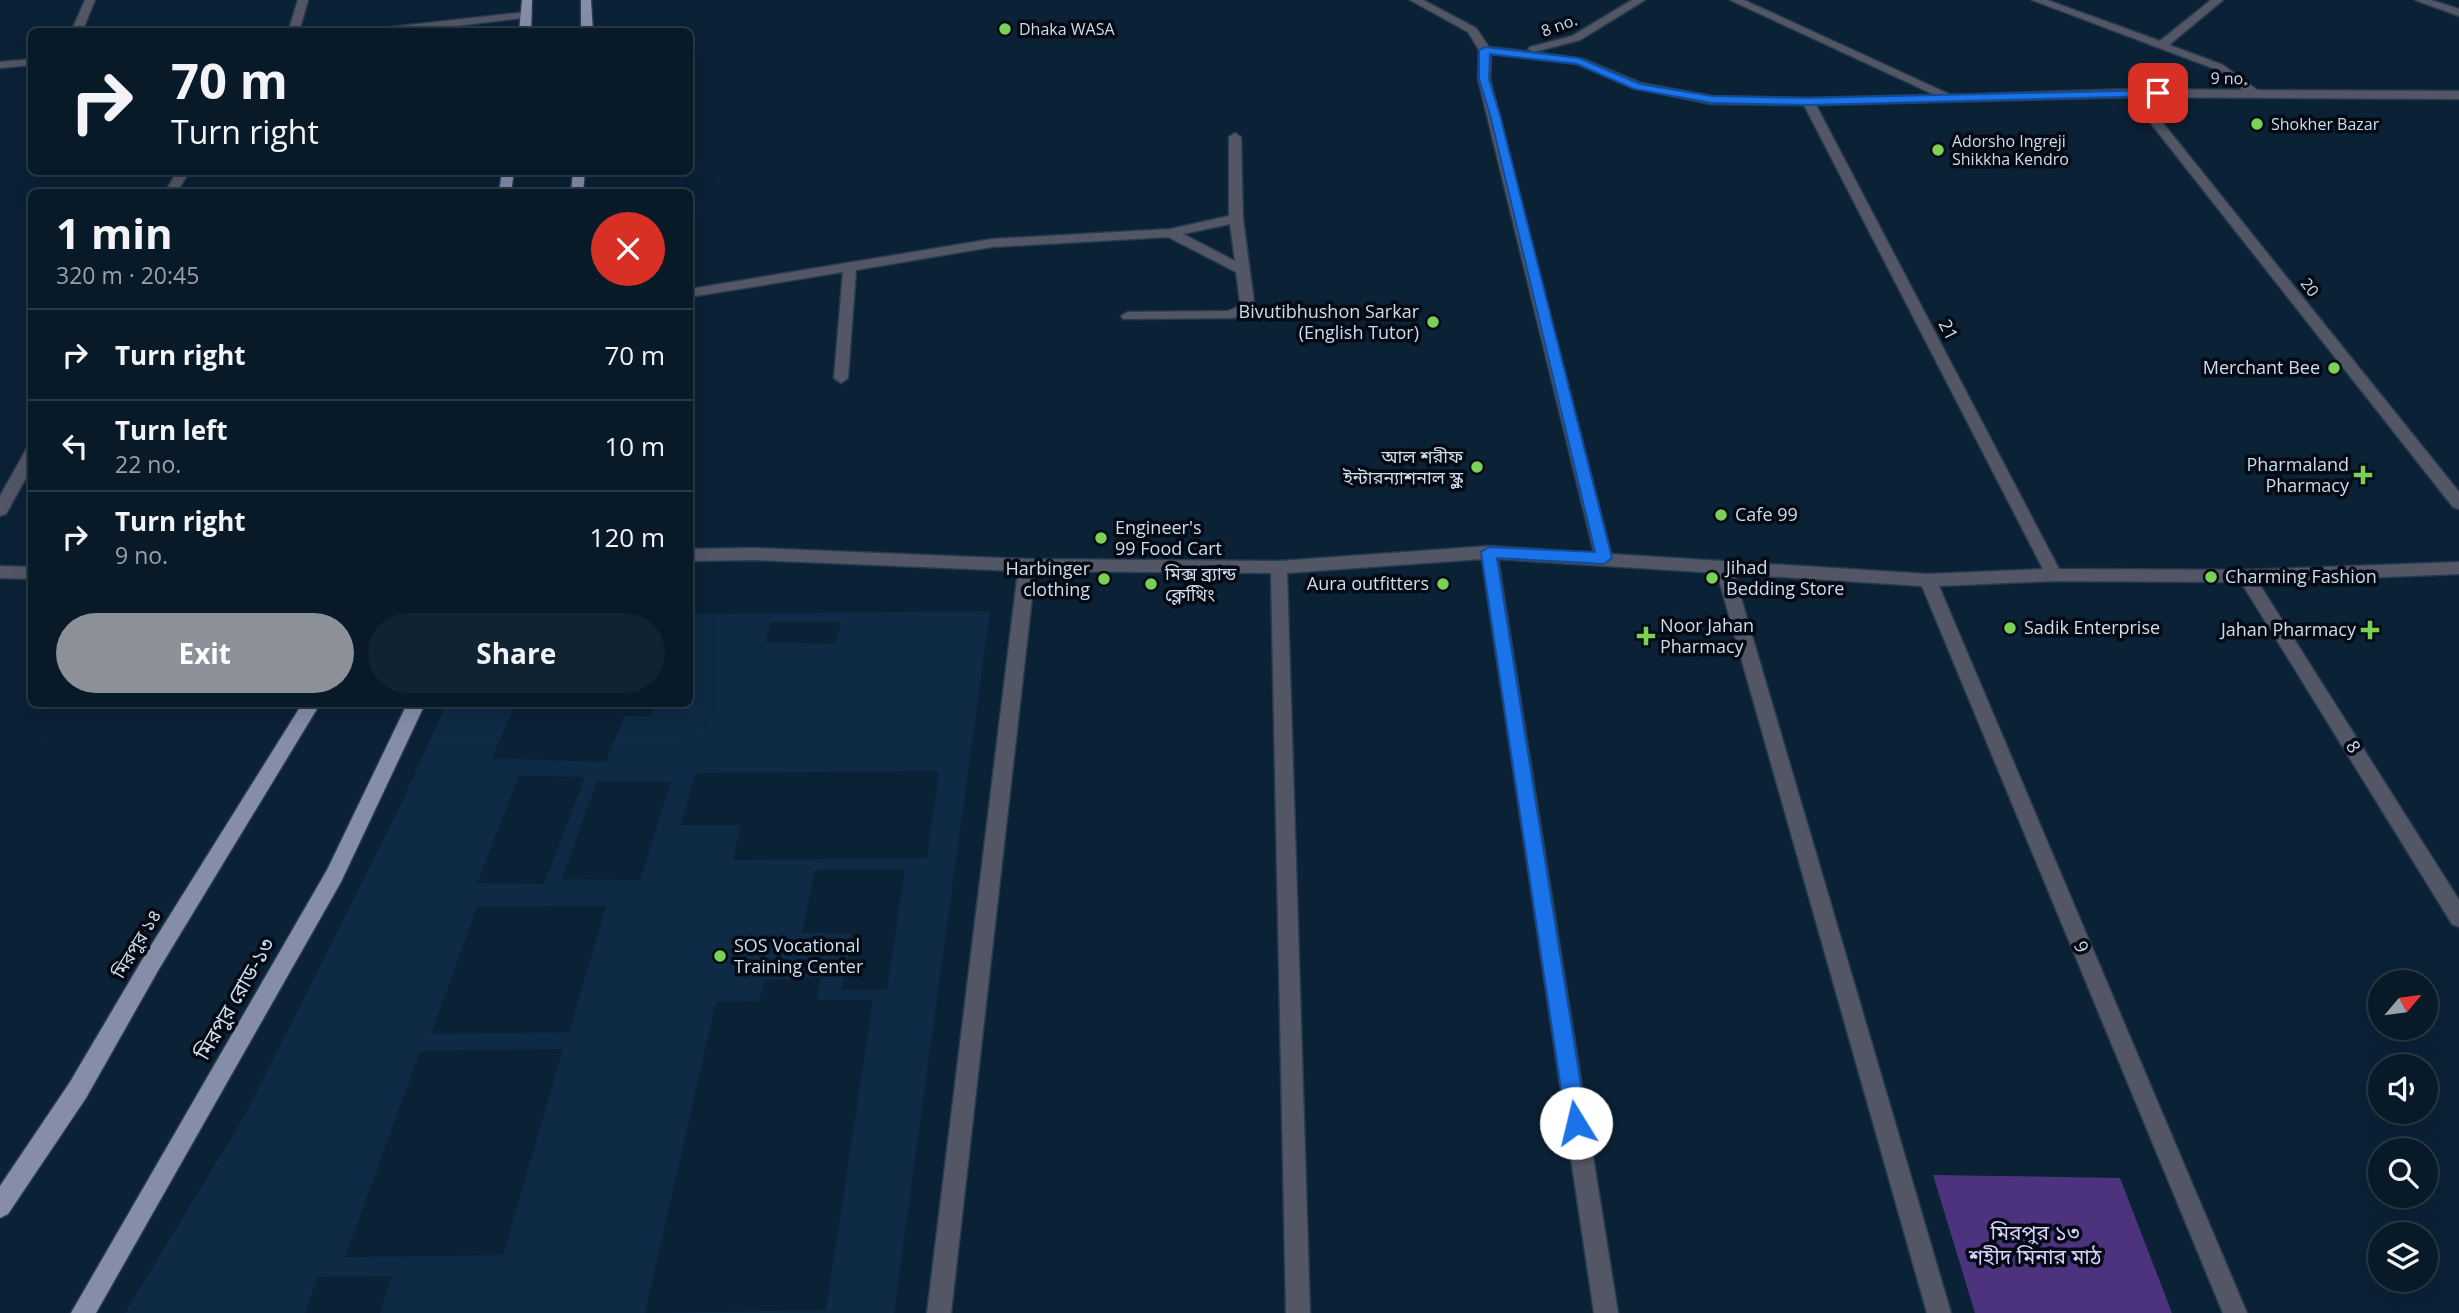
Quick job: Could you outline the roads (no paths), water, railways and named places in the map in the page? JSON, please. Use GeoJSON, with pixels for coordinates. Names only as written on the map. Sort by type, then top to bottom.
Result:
{"type":"FeatureCollection","features":[{"type":"Feature","properties":{"kind":"main road"},"geometry":{"type":"LineString","coordinates":[[524,28],[527,0]]}},
{"type":"Feature","properties":{"kind":"main road"},"geometry":{"type":"LineString","coordinates":[[586,0],[587,28]]}},
{"type":"Feature","properties":{"kind":"main road","name":"মিরপুর ১৪"},"geometry":{"type":"LineString","coordinates":[[0,1206],[78,1090],[152,962],[309,707]]}},
{"type":"Feature","properties":{"kind":"main road","name":"মিরপুর রোড-১৩"},"geometry":{"type":"LineString","coordinates":[[83,1313],[334,876],[415,707]]}},
{"type":"Feature","properties":{"kind":"street"},"geometry":{"type":"LineString","coordinates":[[78,28],[90,0]]}},
{"type":"Feature","properties":{"kind":"street"},"geometry":{"type":"LineString","coordinates":[[294,28],[303,0]]}},
{"type":"Feature","properties":{"kind":"street"},"geometry":{"type":"LineString","coordinates":[[1415,0],[1472,30],[1485,50],[1484,79],[1604,558]]}},
{"type":"Feature","properties":{"kind":"street","name":"8 no."},"geometry":{"type":"LineString","coordinates":[[1485,50],[1549,49],[1586,33],[1640,0]]}},
{"type":"Feature","properties":{"kind":"street","name":"9 no."},"geometry":{"type":"LineString","coordinates":[[1735,0],[1950,97]]}},
{"type":"Feature","properties":{"kind":"street","name":"9 no."},"geometry":{"type":"LineString","coordinates":[[2037,0],[2219,68],[2255,94]]}},
{"type":"Feature","properties":{"kind":"street"},"geometry":{"type":"LineString","coordinates":[[2161,46],[2218,0]]}},
{"type":"Feature","properties":{"kind":"street"},"geometry":{"type":"LineString","coordinates":[[2420,0],[2459,13]]}},
{"type":"Feature","properties":{"kind":"street"},"geometry":{"type":"LineString","coordinates":[[409,28],[526,15]]}},
{"type":"Feature","properties":{"kind":"street","name":"9 no."},"geometry":{"type":"LineString","coordinates":[[1485,50],[1579,61],[1638,86],[1712,100],[1808,102],[2133,93],[2459,95]]}},
{"type":"Feature","properties":{"kind":"street"},"geometry":{"type":"LineString","coordinates":[[0,65],[28,62]]}},
{"type":"Feature","properties":{"kind":"street","name":"20"},"geometry":{"type":"LineString","coordinates":[[2133,93],[2459,503]]}},
{"type":"Feature","properties":{"kind":"street","name":"21"},"geometry":{"type":"LineString","coordinates":[[1808,102],[2054,575]]}},
{"type":"Feature","properties":{"kind":"street"},"geometry":{"type":"LineString","coordinates":[[1128,316],[1229,315],[1243,310],[1247,302],[1236,219],[1235,137]]}},
{"type":"Feature","properties":{"kind":"street"},"geometry":{"type":"LineString","coordinates":[[693,292],[992,243],[1170,233],[1236,219]]}},
{"type":"Feature","properties":{"kind":"street"},"geometry":{"type":"LineString","coordinates":[[1170,233],[1242,270]]}},
{"type":"Feature","properties":{"kind":"street"},"geometry":{"type":"LineString","coordinates":[[841,378],[850,266]]}},
{"type":"Feature","properties":{"kind":"street"},"geometry":{"type":"LineString","coordinates":[[0,510],[28,459]]}},
{"type":"Feature","properties":{"kind":"street"},"geometry":{"type":"LineString","coordinates":[[1489,552],[1606,1313]]}},
{"type":"Feature","properties":{"kind":"street"},"geometry":{"type":"LineString","coordinates":[[693,555],[754,554],[1027,565],[1279,567],[1489,552],[1928,580],[2054,575],[2246,576],[2459,568]]}},
{"type":"Feature","properties":{"kind":"street"},"geometry":{"type":"LineString","coordinates":[[939,1313],[1027,565]]}},
{"type":"Feature","properties":{"kind":"street"},"geometry":{"type":"LineString","coordinates":[[1723,566],[1939,1313]]}},
{"type":"Feature","properties":{"kind":"street"},"geometry":{"type":"LineString","coordinates":[[1279,567],[1298,1313]]}},
{"type":"Feature","properties":{"kind":"street"},"geometry":{"type":"LineString","coordinates":[[0,572],[28,573]]}},
{"type":"Feature","properties":{"kind":"street","name":"8"},"geometry":{"type":"LineString","coordinates":[[2246,576],[2459,918]]}},
{"type":"Feature","properties":{"kind":"street","name":"9"},"geometry":{"type":"LineString","coordinates":[[1928,580],[2235,1313]]}},
{"type":"Feature","properties":{"kind":"place","name":"Dhaka WASA"},"geometry":{"type":"Point","coordinates":[1005,29]}},
{"type":"Feature","properties":{"kind":"place","name":"Shokher Bazar"},"geometry":{"type":"Point","coordinates":[2257,124]}},
{"type":"Feature","properties":{"kind":"place","name":"Adorsho Ingreji Shikkha Kendro"},"geometry":{"type":"Point","coordinates":[1938,150]}},
{"type":"Feature","properties":{"kind":"place","name":"Bivutibhushon Sarkar (English Tutor)"},"geometry":{"type":"Point","coordinates":[1433,322]}},
{"type":"Feature","properties":{"kind":"place","name":"Merchant Bee"},"geometry":{"type":"Point","coordinates":[2334,368]}},
{"type":"Feature","properties":{"kind":"place","name":"আল শরীফ ইন্টারন্যাশনাল স্কুল"},"geometry":{"type":"Point","coordinates":[1477,467]}},
{"type":"Feature","properties":{"kind":"place","name":"Pharmaland Pharmacy"},"geometry":{"type":"Point","coordinates":[2363,475]}},
{"type":"Feature","properties":{"kind":"place","name":"Cafe 99"},"geometry":{"type":"Point","coordinates":[1721,515]}},
{"type":"Feature","properties":{"kind":"place","name":"Engineer's 99 Food Cart"},"geometry":{"type":"Point","coordinates":[1101,538]}},
{"type":"Feature","properties":{"kind":"place","name":"Charming Fashion"},"geometry":{"type":"Point","coordinates":[2211,577]}},
{"type":"Feature","properties":{"kind":"place","name":"Jihad Bedding Store"},"geometry":{"type":"Point","coordinates":[1712,578]}},
{"type":"Feature","properties":{"kind":"place","name":"Harbinger clothing"},"geometry":{"type":"Point","coordinates":[1104,579]}},
{"type":"Feature","properties":{"kind":"place","name":"মিক্স ব্র্যান্ড ক্লেথিিং"},"geometry":{"type":"Point","coordinates":[1151,584]}},
{"type":"Feature","properties":{"kind":"place","name":"Aura outfitters"},"geometry":{"type":"Point","coordinates":[1443,584]}},
{"type":"Feature","properties":{"kind":"place","name":"Sadik Enterprise"},"geometry":{"type":"Point","coordinates":[2010,628]}},
{"type":"Feature","properties":{"kind":"place","name":"Jahan Pharmacy"},"geometry":{"type":"Point","coordinates":[2370,630]}},
{"type":"Feature","properties":{"kind":"place","name":"Noor Jahan Pharmacy"},"geometry":{"type":"Point","coordinates":[1646,636]}},
{"type":"Feature","properties":{"kind":"place","name":"SOS Vocational Training Center"},"geometry":{"type":"Point","coordinates":[720,956]}},
{"type":"Feature","properties":{"kind":"park label","name":"মিরপুর ১৩ শহীদ মিনার মাঠ"},"geometry":{"type":"Point","coordinates":[2035,1245]}}]}
